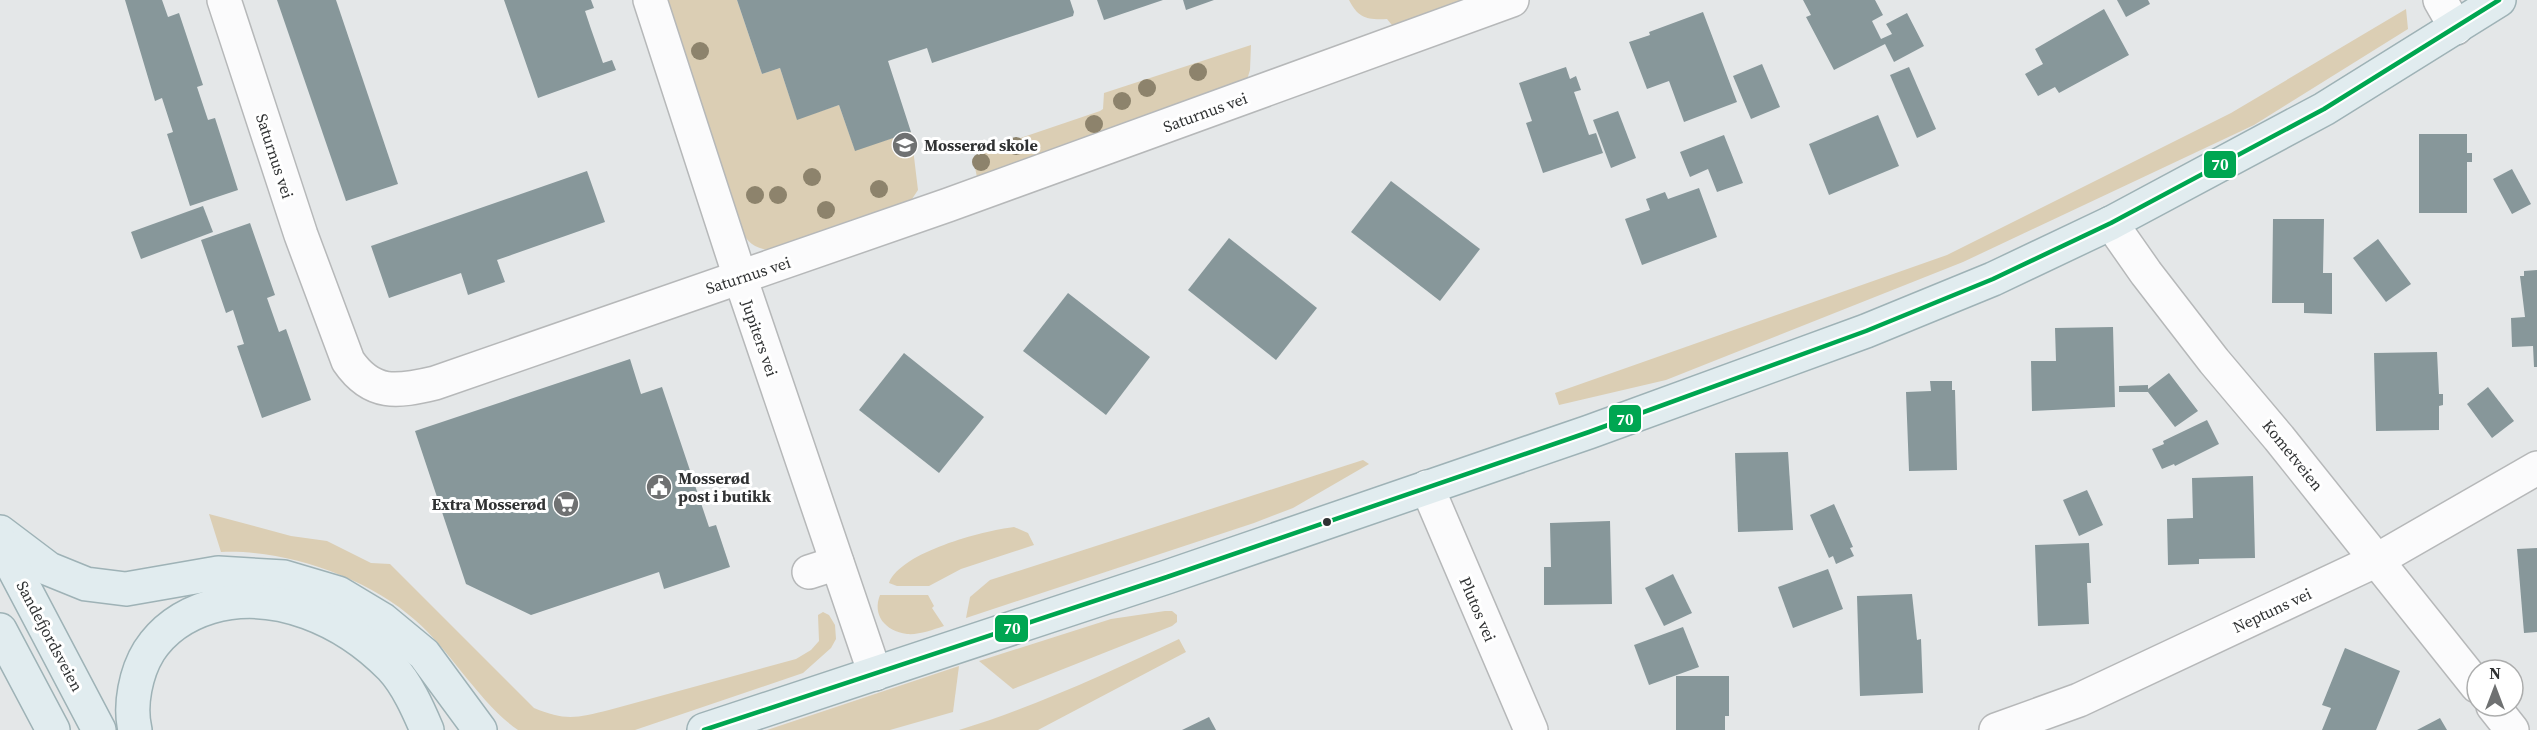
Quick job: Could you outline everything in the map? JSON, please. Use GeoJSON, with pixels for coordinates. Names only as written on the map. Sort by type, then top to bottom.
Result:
{"type":"FeatureCollection","features":[{"type":"Feature","properties":{"kind":"main road"},"geometry":{"type":"LineString","coordinates":[[704,730],[1589,432],[1866,331],[1993,279],[2111,223],[2324,109],[2499,0]]}},
{"type":"Feature","properties":{"kind":"main road"},"geometry":{"type":"LineString","coordinates":[[0,532],[49,569],[86,584],[126,589],[218,573],[284,577],[338,593],[383,620],[424,654],[480,730]]}},
{"type":"Feature","properties":{"kind":"main road","name":"Sandefjordsveien"},"geometry":{"type":"LineString","coordinates":[[0,542],[99,730]]}},
{"type":"Feature","properties":{"kind":"main road"},"geometry":{"type":"LineString","coordinates":[[135,730],[134,698],[142,663],[158,637],[187,614],[224,603],[255,600],[291,606],[326,620],[363,644],[392,668],[418,709],[427,730]]}},
{"type":"Feature","properties":{"kind":"main road"},"geometry":{"type":"LineString","coordinates":[[0,630],[53,729]]}},
{"type":"Feature","properties":{"kind":"main road"},"geometry":{"type":"LineString","coordinates":[[0,677],[53,729]]}},
{"type":"Feature","properties":{"kind":"street","name":"Saturnus vei"},"geometry":{"type":"LineString","coordinates":[[224,0],[301,235],[348,361],[360,378],[377,387],[402,391],[435,383],[959,201],[1512,0]]}},
{"type":"Feature","properties":{"kind":"street","name":"Jupiters vei"},"geometry":{"type":"LineString","coordinates":[[650,0],[740,277],[823,567],[875,674]]}},
{"type":"Feature","properties":{"kind":"street"},"geometry":{"type":"LineString","coordinates":[[2440,0],[2456,28]]}},
{"type":"Feature","properties":{"kind":"street","name":"Kometveien"},"geometry":{"type":"LineString","coordinates":[[2111,223],[2146,273],[2214,361],[2378,560],[2465,671]]}},
{"type":"Feature","properties":{"kind":"street","name":"Neptuns vei"},"geometry":{"type":"LineString","coordinates":[[1996,730],[2079,700],[2378,560],[2537,468]]}},
{"type":"Feature","properties":{"kind":"street","name":"Plutos vei"},"geometry":{"type":"LineString","coordinates":[[1427,487],[1531,730]]}},
{"type":"Feature","properties":{"kind":"street"},"geometry":{"type":"LineString","coordinates":[[2502,718],[2512,730]]}},
{"type":"Feature","properties":{"kind":"shaded area"},"geometry":{"type":"Polygon","coordinates":[[[664,0],[737,0],[762,74],[780,68],[797,119],[839,105],[855,150],[911,132],[918,190],[912,199],[902,205],[768,250],[750,242],[738,225],[664,0]]]}},
{"type":"Feature","properties":{"kind":"shaded area"},"geometry":{"type":"Polygon","coordinates":[[[1349,0],[1478,0],[1396,30],[1387,19],[1364,17],[1356,11],[1349,0]]]}},
{"type":"Feature","properties":{"kind":"shaded area"},"geometry":{"type":"Polygon","coordinates":[[[2406,9],[2408,29],[2254,125],[1963,262],[1666,380],[1559,405],[1555,393],[1947,255],[2231,113],[2406,9]]]}},
{"type":"Feature","properties":{"kind":"shaded area"},"geometry":{"type":"Polygon","coordinates":[[[1251,45],[1250,70],[1246,83],[977,177],[973,158],[985,150],[1100,111],[1103,109],[1104,93],[1251,45]]]}},
{"type":"Feature","properties":{"kind":"shaded area"},"geometry":{"type":"Polygon","coordinates":[[[1363,460],[1369,464],[1293,508],[966,618],[970,597],[990,580],[1363,460]]]}},
{"type":"Feature","properties":{"kind":"shaded area"},"geometry":{"type":"Polygon","coordinates":[[[209,514],[291,536],[327,541],[371,563],[390,564],[534,708],[554,715],[571,717],[598,713],[796,659],[811,650],[819,641],[818,615],[823,612],[829,615],[835,625],[836,639],[831,648],[803,673],[635,730],[518,730],[478,692],[428,632],[395,605],[373,591],[324,569],[271,555],[221,552],[209,514]]]}},
{"type":"Feature","properties":{"kind":"shaded area"},"geometry":{"type":"Polygon","coordinates":[[[1014,527],[1028,533],[1034,545],[961,569],[929,586],[897,586],[889,583],[909,562],[925,553],[964,538],[1014,527]]]}},
{"type":"Feature","properties":{"kind":"shaded area"},"geometry":{"type":"Polygon","coordinates":[[[880,595],[928,595],[934,606],[932,608],[944,626],[912,634],[892,629],[882,621],[879,615],[880,595]]]}},
{"type":"Feature","properties":{"kind":"shaded area"},"geometry":{"type":"Polygon","coordinates":[[[1172,611],[1177,615],[1177,622],[1172,626],[1013,689],[979,661],[1111,619],[1172,611]]]}},
{"type":"Feature","properties":{"kind":"shaded area"},"geometry":{"type":"Polygon","coordinates":[[[1179,639],[1186,652],[1038,730],[959,730],[1043,700],[1179,639]]]}},
{"type":"Feature","properties":{"kind":"shaded area"},"geometry":{"type":"Polygon","coordinates":[[[959,666],[953,712],[890,730],[767,730],[959,666]]]}},
{"type":"Feature","properties":{"kind":"building"},"geometry":{"type":"Polygon","coordinates":[[[125,0],[162,0],[168,17],[179,13],[203,85],[197,87],[208,120],[215,118],[238,190],[190,206],[167,134],[173,132],[162,98],[155,101],[125,0]]]}},
{"type":"Feature","properties":{"kind":"building"},"geometry":{"type":"Polygon","coordinates":[[[277,0],[336,0],[398,184],[346,201],[277,0]]]}},
{"type":"Feature","properties":{"kind":"building"},"geometry":{"type":"Polygon","coordinates":[[[504,0],[591,0],[594,8],[585,11],[603,63],[612,60],[616,70],[538,98],[504,0]]]}},
{"type":"Feature","properties":{"kind":"building"},"geometry":{"type":"Polygon","coordinates":[[[737,0],[1070,0],[1074,12],[1073,16],[932,63],[927,48],[888,61],[911,132],[855,151],[839,105],[797,120],[780,68],[762,74],[737,0]]]}},
{"type":"Feature","properties":{"kind":"building"},"geometry":{"type":"Polygon","coordinates":[[[1097,0],[1163,0],[1104,20],[1097,0]]]}},
{"type":"Feature","properties":{"kind":"building"},"geometry":{"type":"Polygon","coordinates":[[[1183,0],[1214,0],[1186,10],[1183,0]]]}},
{"type":"Feature","properties":{"kind":"building"},"geometry":{"type":"Polygon","coordinates":[[[1803,0],[1875,0],[1883,15],[1872,21],[1881,39],[1892,34],[1886,24],[1907,13],[1924,46],[1894,62],[1885,44],[1834,70],[1806,17],[1811,15],[1803,0]]]}},
{"type":"Feature","properties":{"kind":"building"},"geometry":{"type":"Polygon","coordinates":[[[2117,0],[2148,0],[2150,4],[2126,17],[2117,0]]]}},
{"type":"Feature","properties":{"kind":"building"},"geometry":{"type":"Polygon","coordinates":[[[2104,9],[2129,55],[2059,93],[2055,87],[2038,96],[2025,74],[2043,64],[2035,49],[2104,9]]]}},
{"type":"Feature","properties":{"kind":"building"},"geometry":{"type":"Polygon","coordinates":[[[1703,12],[1737,102],[1684,122],[1669,81],[1647,89],[1629,42],[1703,12]]]}},
{"type":"Feature","properties":{"kind":"building"},"geometry":{"type":"Polygon","coordinates":[[[1762,64],[1780,107],[1751,119],[1733,76],[1762,64]]]}},
{"type":"Feature","properties":{"kind":"building"},"geometry":{"type":"Polygon","coordinates":[[[1566,67],[1570,79],[1576,76],[1581,90],[1574,92],[1589,135],[1596,133],[1603,153],[1543,173],[1526,123],[1532,121],[1519,83],[1566,67]]]}},
{"type":"Feature","properties":{"kind":"building"},"geometry":{"type":"Polygon","coordinates":[[[1909,67],[1936,129],[1917,138],[1890,75],[1909,67]]]}},
{"type":"Feature","properties":{"kind":"building"},"geometry":{"type":"Polygon","coordinates":[[[1618,111],[1636,158],[1611,168],[1593,120],[1618,111]]]}},
{"type":"Feature","properties":{"kind":"building"},"geometry":{"type":"Polygon","coordinates":[[[1878,115],[1899,166],[1829,195],[1809,144],[1878,115]]]}},
{"type":"Feature","properties":{"kind":"building"},"geometry":{"type":"Polygon","coordinates":[[[2419,134],[2467,134],[2467,153],[2472,153],[2472,162],[2467,162],[2467,213],[2419,213],[2419,134]]]}},
{"type":"Feature","properties":{"kind":"building"},"geometry":{"type":"Polygon","coordinates":[[[1724,135],[1743,183],[1717,192],[1708,169],[1690,177],[1680,152],[1724,135]]]}},
{"type":"Feature","properties":{"kind":"building"},"geometry":{"type":"Polygon","coordinates":[[[2512,169],[2531,204],[2512,214],[2493,179],[2512,169]]]}},
{"type":"Feature","properties":{"kind":"building"},"geometry":{"type":"Polygon","coordinates":[[[587,171],[605,222],[497,260],[505,282],[468,295],[461,273],[389,298],[371,246],[587,171]]]}},
{"type":"Feature","properties":{"kind":"building"},"geometry":{"type":"Polygon","coordinates":[[[1391,181],[1480,249],[1440,301],[1351,232],[1391,181]]]}},
{"type":"Feature","properties":{"kind":"building"},"geometry":{"type":"Polygon","coordinates":[[[1699,188],[1717,237],[1642,265],[1625,219],[1650,210],[1646,199],[1665,192],[1668,199],[1699,188]]]}},
{"type":"Feature","properties":{"kind":"building"},"geometry":{"type":"Polygon","coordinates":[[[203,206],[213,232],[141,259],[131,232],[203,206]]]}},
{"type":"Feature","properties":{"kind":"building"},"geometry":{"type":"Polygon","coordinates":[[[2273,219],[2324,219],[2323,273],[2332,273],[2332,314],[2304,313],[2304,303],[2272,303],[2273,219]]]}},
{"type":"Feature","properties":{"kind":"building"},"geometry":{"type":"Polygon","coordinates":[[[250,223],[275,295],[267,298],[279,332],[286,329],[311,400],[262,418],[237,346],[244,344],[233,310],[226,313],[201,240],[250,223]]]}},
{"type":"Feature","properties":{"kind":"building"},"geometry":{"type":"Polygon","coordinates":[[[1229,238],[1317,308],[1276,360],[1188,290],[1229,238]]]}},
{"type":"Feature","properties":{"kind":"building"},"geometry":{"type":"Polygon","coordinates":[[[2378,239],[2411,284],[2386,302],[2353,258],[2378,239]]]}},
{"type":"Feature","properties":{"kind":"building"},"geometry":{"type":"Polygon","coordinates":[[[2537,270],[2537,367],[2534,367],[2533,346],[2512,347],[2511,318],[2525,317],[2520,276],[2524,276],[2524,271],[2537,270]]]}},
{"type":"Feature","properties":{"kind":"building"},"geometry":{"type":"Polygon","coordinates":[[[1068,293],[1150,357],[1106,415],[1023,351],[1068,293]]]}},
{"type":"Feature","properties":{"kind":"building"},"geometry":{"type":"Polygon","coordinates":[[[2113,327],[2115,407],[2032,411],[2031,361],[2056,361],[2055,328],[2113,327]]]}},
{"type":"Feature","properties":{"kind":"building"},"geometry":{"type":"Polygon","coordinates":[[[2437,352],[2439,394],[2443,394],[2443,405],[2439,406],[2439,430],[2376,431],[2374,353],[2437,352]]]}},
{"type":"Feature","properties":{"kind":"building"},"geometry":{"type":"Polygon","coordinates":[[[904,353],[984,417],[939,473],[859,410],[904,353]]]}},
{"type":"Feature","properties":{"kind":"building"},"geometry":{"type":"Polygon","coordinates":[[[630,359],[641,394],[662,387],[709,527],[716,525],[730,567],[664,589],[659,572],[531,615],[466,584],[415,431],[630,359]]]}},
{"type":"Feature","properties":{"kind":"building"},"geometry":{"type":"Polygon","coordinates":[[[2169,373],[2198,411],[2175,427],[2148,392],[2119,392],[2119,386],[2148,385],[2148,389],[2169,373]]]}},
{"type":"Feature","properties":{"kind":"building"},"geometry":{"type":"Polygon","coordinates":[[[1930,381],[1952,381],[1952,390],[1955,390],[1957,470],[1909,471],[1906,392],[1931,391],[1930,381]]]}},
{"type":"Feature","properties":{"kind":"building"},"geometry":{"type":"Polygon","coordinates":[[[2488,387],[2514,421],[2492,438],[2467,404],[2488,387]]]}},
{"type":"Feature","properties":{"kind":"building"},"geometry":{"type":"Polygon","coordinates":[[[2207,420],[2219,444],[2175,466],[2174,464],[2162,469],[2152,449],[2164,444],[2163,441],[2207,420]]]}},
{"type":"Feature","properties":{"kind":"building"},"geometry":{"type":"Polygon","coordinates":[[[1788,452],[1793,530],[1738,532],[1735,453],[1788,452]]]}},
{"type":"Feature","properties":{"kind":"building"},"geometry":{"type":"Polygon","coordinates":[[[2253,476],[2255,558],[2199,559],[2199,564],[2168,565],[2167,519],[2193,518],[2192,478],[2253,476]]]}},
{"type":"Feature","properties":{"kind":"building"},"geometry":{"type":"Polygon","coordinates":[[[2087,490],[2103,525],[2079,536],[2063,500],[2087,490]]]}},
{"type":"Feature","properties":{"kind":"building"},"geometry":{"type":"Polygon","coordinates":[[[1834,504],[1853,547],[1850,548],[1854,556],[1836,564],[1833,556],[1829,558],[1810,515],[1834,504]]]}},
{"type":"Feature","properties":{"kind":"building"},"geometry":{"type":"Polygon","coordinates":[[[1610,521],[1612,604],[1544,605],[1544,567],[1551,567],[1550,523],[1610,521]]]}},
{"type":"Feature","properties":{"kind":"building"},"geometry":{"type":"Polygon","coordinates":[[[2089,543],[2091,583],[2087,583],[2089,624],[2038,626],[2035,545],[2089,543]]]}},
{"type":"Feature","properties":{"kind":"building"},"geometry":{"type":"Polygon","coordinates":[[[2537,548],[2537,632],[2524,633],[2517,549],[2537,548]]]}},
{"type":"Feature","properties":{"kind":"building"},"geometry":{"type":"Polygon","coordinates":[[[1828,569],[1843,609],[1793,628],[1778,587],[1828,569]]]}},
{"type":"Feature","properties":{"kind":"building"},"geometry":{"type":"Polygon","coordinates":[[[1673,574],[1692,613],[1664,626],[1645,588],[1673,574]]]}},
{"type":"Feature","properties":{"kind":"building"},"geometry":{"type":"Polygon","coordinates":[[[1912,594],[1917,640],[1921,639],[1923,693],[1860,696],[1857,596],[1912,594]]]}},
{"type":"Feature","properties":{"kind":"building"},"geometry":{"type":"Polygon","coordinates":[[[1683,627],[1699,667],[1649,685],[1634,645],[1683,627]]]}},
{"type":"Feature","properties":{"kind":"building"},"geometry":{"type":"Polygon","coordinates":[[[2345,648],[2400,671],[2376,730],[2322,730],[2331,708],[2322,705],[2345,648]]]}},
{"type":"Feature","properties":{"kind":"building"},"geometry":{"type":"Polygon","coordinates":[[[1676,676],[1729,676],[1729,716],[1725,716],[1725,730],[1676,730],[1676,676]]]}},
{"type":"Feature","properties":{"kind":"building"},"geometry":{"type":"Polygon","coordinates":[[[1209,717],[1216,730],[1182,730],[1209,717]]]}},
{"type":"Feature","properties":{"kind":"building"},"geometry":{"type":"Polygon","coordinates":[[[2440,718],[2447,730],[2417,730],[2440,718]]]}},
{"type":"Feature","properties":{"kind":"transit line","name":"70"},"geometry":{"type":"LineString","coordinates":[[704,730],[1167,577],[1589,432],[1866,331],[1993,279],[2111,223],[2324,109],[2499,0]]}},
{"type":"Feature","properties":{"kind":"place","name":"Mosserød skole"},"geometry":{"type":"Point","coordinates":[905,145]}},
{"type":"Feature","properties":{"kind":"place","name":"Mosserød post i butikk"},"geometry":{"type":"Point","coordinates":[659,487]}},
{"type":"Feature","properties":{"kind":"place","name":"Extra Mosserød"},"geometry":{"type":"Point","coordinates":[566,504]}}]}
